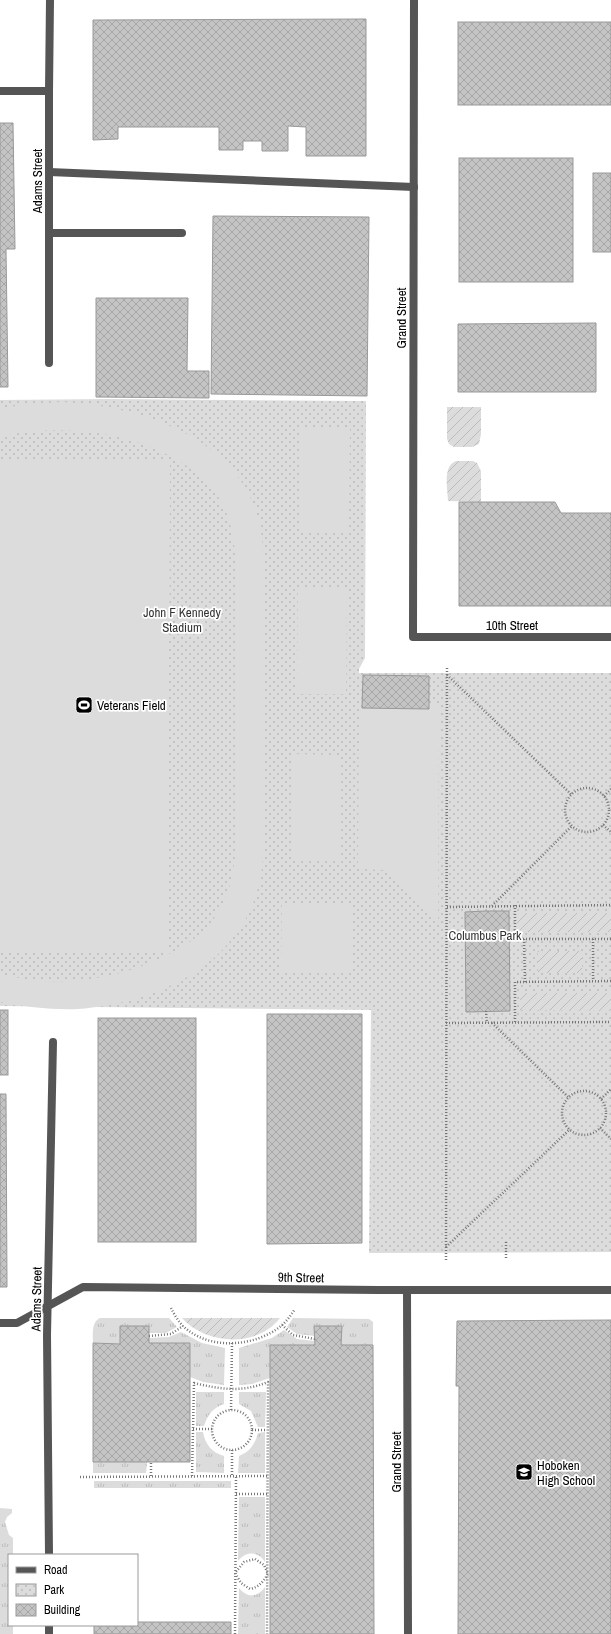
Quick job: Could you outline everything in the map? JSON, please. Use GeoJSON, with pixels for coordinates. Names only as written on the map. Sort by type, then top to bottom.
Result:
{"type":"FeatureCollection","features":[{"type":"Feature","properties":{"kind":"street","name":"Adams Street"},"geometry":{"type":"LineString","coordinates":[[49,363],[50,0]]}},
{"type":"Feature","properties":{"kind":"street","name":"Grand Street"},"geometry":{"type":"LineString","coordinates":[[413,637],[414,0]]}},
{"type":"Feature","properties":{"kind":"street"},"geometry":{"type":"LineString","coordinates":[[0,91],[49,91]]}},
{"type":"Feature","properties":{"kind":"street"},"geometry":{"type":"LineString","coordinates":[[49,172],[414,187]]}},
{"type":"Feature","properties":{"kind":"street"},"geometry":{"type":"LineString","coordinates":[[49,233],[182,233]]}},
{"type":"Feature","properties":{"kind":"street","name":"10th Street"},"geometry":{"type":"LineString","coordinates":[[413,637],[611,637]]}},
{"type":"Feature","properties":{"kind":"street","name":"Adams Street"},"geometry":{"type":"LineString","coordinates":[[48,1554],[48,1306],[53,1042]]}},
{"type":"Feature","properties":{"kind":"street","name":"9th Street"},"geometry":{"type":"LineString","coordinates":[[0,1323],[17,1323],[82,1287],[611,1290]]}},
{"type":"Feature","properties":{"kind":"street","name":"Grand Street"},"geometry":{"type":"LineString","coordinates":[[407,1290],[408,1634]]}},
{"type":"Feature","properties":{"kind":"path"},"geometry":{"type":"LineString","coordinates":[[446,666],[446,1260]]}},
{"type":"Feature","properties":{"kind":"path"},"geometry":{"type":"LineString","coordinates":[[447,674],[572,795]]}},
{"type":"Feature","properties":{"kind":"path"},"geometry":{"type":"LineString","coordinates":[[585,788],[592,789],[604,796],[608,802],[609,808],[608,816],[603,825],[595,831],[588,832],[580,831],[572,826],[566,815],[566,808],[572,795],[578,790],[585,788]]}},
{"type":"Feature","properties":{"kind":"path"},"geometry":{"type":"LineString","coordinates":[[604,796],[611,789]]}},
{"type":"Feature","properties":{"kind":"path"},"geometry":{"type":"LineString","coordinates":[[603,825],[611,832]]}},
{"type":"Feature","properties":{"kind":"path"},"geometry":{"type":"LineString","coordinates":[[491,906],[572,826]]}},
{"type":"Feature","properties":{"kind":"path"},"geometry":{"type":"LineString","coordinates":[[515,905],[515,939],[611,939]]}},
{"type":"Feature","properties":{"kind":"path"},"geometry":{"type":"LineString","coordinates":[[447,907],[611,905]]}},
{"type":"Feature","properties":{"kind":"path"},"geometry":{"type":"LineString","coordinates":[[484,906],[485,911]]}},
{"type":"Feature","properties":{"kind":"path"},"geometry":{"type":"LineString","coordinates":[[524,939],[525,982]]}},
{"type":"Feature","properties":{"kind":"path"},"geometry":{"type":"LineString","coordinates":[[593,939],[593,981]]}},
{"type":"Feature","properties":{"kind":"path"},"geometry":{"type":"LineString","coordinates":[[515,1022],[515,982],[611,981]]}},
{"type":"Feature","properties":{"kind":"path"},"geometry":{"type":"LineString","coordinates":[[486,1011],[487,1023]]}},
{"type":"Feature","properties":{"kind":"path"},"geometry":{"type":"LineString","coordinates":[[446,1023],[611,1022]]}},
{"type":"Feature","properties":{"kind":"path"},"geometry":{"type":"LineString","coordinates":[[492,1023],[569,1098]]}},
{"type":"Feature","properties":{"kind":"path"},"geometry":{"type":"LineString","coordinates":[[601,1099],[611,1089]]}},
{"type":"Feature","properties":{"kind":"path"},"geometry":{"type":"LineString","coordinates":[[582,1092],[596,1095],[601,1099],[605,1105],[606,1119],[600,1128],[592,1134],[585,1135],[578,1134],[570,1129],[563,1119],[564,1104],[569,1098],[582,1092]]}},
{"type":"Feature","properties":{"kind":"path"},"geometry":{"type":"LineString","coordinates":[[600,1128],[611,1139]]}},
{"type":"Feature","properties":{"kind":"path"},"geometry":{"type":"LineString","coordinates":[[446,1247],[570,1129]]}},
{"type":"Feature","properties":{"kind":"path"},"geometry":{"type":"LineString","coordinates":[[506,1242],[506,1259]]}},
{"type":"Feature","properties":{"kind":"path"},"geometry":{"type":"LineString","coordinates":[[171,1308],[183,1326],[207,1339],[232,1343],[258,1339],[282,1325],[296,1308]]}},
{"type":"Feature","properties":{"kind":"path"},"geometry":{"type":"LineString","coordinates":[[282,1325],[294,1334],[315,1339]]}},
{"type":"Feature","properties":{"kind":"path"},"geometry":{"type":"LineString","coordinates":[[149,1336],[171,1334],[183,1326]]}},
{"type":"Feature","properties":{"kind":"path"},"geometry":{"type":"LineString","coordinates":[[231,1410],[232,1343]]}},
{"type":"Feature","properties":{"kind":"path"},"geometry":{"type":"LineString","coordinates":[[192,1476],[194,1383],[231,1390],[246,1388],[268,1382],[267,1634]]}},
{"type":"Feature","properties":{"kind":"path"},"geometry":{"type":"LineString","coordinates":[[231,1410],[238,1411],[248,1418],[252,1430],[248,1443],[243,1447],[232,1450],[224,1449],[218,1445],[214,1440],[212,1430],[214,1420],[219,1415],[231,1410]]}},
{"type":"Feature","properties":{"kind":"path"},"geometry":{"type":"LineString","coordinates":[[193,1429],[212,1430]]}},
{"type":"Feature","properties":{"kind":"path"},"geometry":{"type":"LineString","coordinates":[[252,1430],[268,1430]]}},
{"type":"Feature","properties":{"kind":"path"},"geometry":{"type":"LineString","coordinates":[[232,1450],[232,1476]]}},
{"type":"Feature","properties":{"kind":"path"},"geometry":{"type":"LineString","coordinates":[[151,1462],[151,1476]]}},
{"type":"Feature","properties":{"kind":"path"},"geometry":{"type":"LineString","coordinates":[[235,1634],[236,1476]]}},
{"type":"Feature","properties":{"kind":"path"},"geometry":{"type":"LineString","coordinates":[[80,1477],[268,1476]]}},
{"type":"Feature","properties":{"kind":"path"},"geometry":{"type":"LineString","coordinates":[[236,1494],[267,1494]]}},
{"type":"Feature","properties":{"kind":"path"},"geometry":{"type":"LineString","coordinates":[[235,1573],[244,1562],[255,1559],[264,1565],[268,1574]]}},
{"type":"Feature","properties":{"kind":"path"},"geometry":{"type":"LineString","coordinates":[[235,1573],[241,1583],[250,1589],[256,1588],[261,1584],[268,1574]]}},
{"type":"Feature","properties":{"kind":"green space","name":"John F Kennedy Stadium"},"geometry":{"type":"Polygon","coordinates":[[[109,399],[366,401],[365,658],[359,669],[359,673],[611,673],[611,1252],[369,1253],[371,1010],[0,1006],[0,400],[109,399]]]}},
{"type":"Feature","properties":{"kind":"green space"},"geometry":{"type":"Polygon","coordinates":[[[60,402],[122,410],[153,419],[182,432],[209,448],[232,470],[249,495],[260,526],[263,552],[263,856],[257,891],[245,921],[226,946],[202,967],[175,984],[144,996],[112,1004],[78,1009],[39,1008],[0,1002],[0,974],[21,979],[64,981],[86,980],[129,971],[169,954],[191,941],[210,924],[216,916],[228,892],[235,856],[235,556],[231,528],[225,510],[216,494],[210,486],[190,468],[167,454],[140,443],[82,431],[53,430],[26,432],[0,437],[0,409],[21,405],[60,402]]]}},
{"type":"Feature","properties":{"kind":"green space"},"geometry":{"type":"Polygon","coordinates":[[[447,407],[481,407],[481,434],[479,444],[472,447],[454,447],[449,444],[447,439],[447,407]]]}},
{"type":"Feature","properties":{"kind":"green space"},"geometry":{"type":"Polygon","coordinates":[[[301,427],[350,427],[349,533],[301,533],[301,427]]]}},
{"type":"Feature","properties":{"kind":"green space","name":"Veterans Field"},"geometry":{"type":"Polygon","coordinates":[[[0,460],[170,460],[168,952],[0,951],[0,460]]]}},
{"type":"Feature","properties":{"kind":"green space"},"geometry":{"type":"Polygon","coordinates":[[[456,461],[473,461],[477,463],[481,471],[481,502],[448,501],[447,473],[452,464],[456,461]]]}},
{"type":"Feature","properties":{"kind":"green space"},"geometry":{"type":"Polygon","coordinates":[[[298,588],[347,588],[346,694],[297,694],[298,588]]]}},
{"type":"Feature","properties":{"kind":"green space"},"geometry":{"type":"Polygon","coordinates":[[[429,704],[439,704],[438,925],[385,870],[358,869],[359,709],[428,709],[429,704]]]}},
{"type":"Feature","properties":{"kind":"green space"},"geometry":{"type":"Polygon","coordinates":[[[292,754],[341,755],[341,861],[292,861],[292,754]]]}},
{"type":"Feature","properties":{"kind":"green space"},"geometry":{"type":"Polygon","coordinates":[[[282,905],[351,905],[351,973],[281,973],[282,905]]]}},
{"type":"Feature","properties":{"kind":"green space"},"geometry":{"type":"Polygon","coordinates":[[[517,913],[611,913],[611,932],[517,932],[517,913]]]}},
{"type":"Feature","properties":{"kind":"green space"},"geometry":{"type":"Polygon","coordinates":[[[538,951],[582,951],[582,973],[538,973],[538,951]]]}},
{"type":"Feature","properties":{"kind":"green space"},"geometry":{"type":"Polygon","coordinates":[[[520,993],[611,993],[611,1011],[520,1010],[520,993]]]}},
{"type":"Feature","properties":{"kind":"green space"},"geometry":{"type":"Polygon","coordinates":[[[100,1318],[169,1318],[177,1327],[166,1333],[149,1333],[149,1326],[120,1326],[120,1344],[93,1343],[95,1322],[100,1318]]]}},
{"type":"Feature","properties":{"kind":"green space"},"geometry":{"type":"Polygon","coordinates":[[[182,1318],[280,1318],[270,1328],[258,1334],[245,1338],[231,1339],[217,1338],[204,1334],[192,1327],[182,1318]]]}},
{"type":"Feature","properties":{"kind":"green space"},"geometry":{"type":"Polygon","coordinates":[[[293,1318],[369,1319],[373,1322],[373,1345],[341,1345],[341,1326],[315,1326],[315,1336],[297,1334],[287,1327],[293,1318]]]}},
{"type":"Feature","properties":{"kind":"green space"},"geometry":{"type":"Polygon","coordinates":[[[284,1330],[297,1339],[315,1341],[315,1345],[270,1345],[270,1378],[252,1384],[239,1385],[239,1348],[272,1338],[284,1330]]]}},
{"type":"Feature","properties":{"kind":"green space"},"geometry":{"type":"Polygon","coordinates":[[[181,1332],[202,1343],[225,1348],[224,1385],[203,1382],[190,1377],[190,1343],[149,1343],[149,1338],[169,1337],[181,1332]]]}},
{"type":"Feature","properties":{"kind":"green space"},"geometry":{"type":"Polygon","coordinates":[[[196,1392],[224,1392],[224,1404],[211,1412],[204,1426],[196,1426],[196,1392]]]}},
{"type":"Feature","properties":{"kind":"green space"},"geometry":{"type":"Polygon","coordinates":[[[239,1392],[266,1392],[265,1427],[258,1427],[251,1411],[239,1404],[239,1392]]]}},
{"type":"Feature","properties":{"kind":"green space"},"geometry":{"type":"Polygon","coordinates":[[[196,1432],[203,1432],[207,1444],[216,1453],[224,1456],[224,1473],[196,1472],[196,1432]]]}},
{"type":"Feature","properties":{"kind":"green space"},"geometry":{"type":"Polygon","coordinates":[[[265,1432],[265,1473],[238,1473],[239,1456],[252,1447],[258,1433],[265,1432]]]}},
{"type":"Feature","properties":{"kind":"green space"},"geometry":{"type":"Polygon","coordinates":[[[93,1462],[147,1462],[146,1473],[93,1473],[93,1462]]]}},
{"type":"Feature","properties":{"kind":"green space"},"geometry":{"type":"Polygon","coordinates":[[[94,1481],[231,1481],[231,1488],[94,1488],[94,1481]]]}},
{"type":"Feature","properties":{"kind":"green space"},"geometry":{"type":"Polygon","coordinates":[[[239,1497],[265,1497],[265,1562],[262,1558],[255,1554],[245,1555],[238,1561],[239,1497]]]}},
{"type":"Feature","properties":{"kind":"green space"},"geometry":{"type":"Polygon","coordinates":[[[0,1508],[12,1509],[12,1513],[7,1517],[5,1522],[9,1535],[13,1538],[13,1554],[8,1554],[8,1626],[13,1626],[13,1634],[0,1634],[0,1508]]]}},
{"type":"Feature","properties":{"kind":"green space"},"geometry":{"type":"Polygon","coordinates":[[[265,1587],[265,1634],[238,1634],[239,1588],[245,1594],[255,1595],[262,1591],[265,1587]]]}},
{"type":"Feature","properties":{"kind":"building"},"geometry":{"type":"Polygon","coordinates":[[[366,19],[366,156],[306,156],[306,127],[288,126],[288,151],[262,151],[262,141],[243,141],[243,150],[219,150],[219,127],[118,127],[118,139],[93,140],[93,20],[366,19]]]}},
{"type":"Feature","properties":{"kind":"building"},"geometry":{"type":"Polygon","coordinates":[[[458,22],[611,22],[611,105],[458,105],[458,22]]]}},
{"type":"Feature","properties":{"kind":"building"},"geometry":{"type":"Polygon","coordinates":[[[0,123],[13,123],[15,249],[6,249],[8,387],[0,387],[0,123]]]}},
{"type":"Feature","properties":{"kind":"building"},"geometry":{"type":"Polygon","coordinates":[[[459,158],[573,158],[573,282],[459,282],[459,158]]]}},
{"type":"Feature","properties":{"kind":"building"},"geometry":{"type":"Polygon","coordinates":[[[593,173],[611,173],[611,252],[593,252],[593,173]]]}},
{"type":"Feature","properties":{"kind":"building"},"geometry":{"type":"Polygon","coordinates":[[[213,216],[369,217],[367,396],[211,394],[213,216]]]}},
{"type":"Feature","properties":{"kind":"building"},"geometry":{"type":"Polygon","coordinates":[[[96,298],[188,298],[187,371],[209,371],[209,398],[96,397],[96,298]]]}},
{"type":"Feature","properties":{"kind":"building"},"geometry":{"type":"Polygon","coordinates":[[[596,323],[596,392],[458,392],[458,324],[596,323]]]}},
{"type":"Feature","properties":{"kind":"building"},"geometry":{"type":"Polygon","coordinates":[[[459,502],[555,502],[561,513],[611,513],[611,606],[459,606],[459,502]]]}},
{"type":"Feature","properties":{"kind":"building"},"geometry":{"type":"Polygon","coordinates":[[[363,675],[429,676],[429,709],[362,708],[363,675]]]}},
{"type":"Feature","properties":{"kind":"building"},"geometry":{"type":"Polygon","coordinates":[[[509,911],[510,1011],[466,1012],[465,912],[509,911]]]}},
{"type":"Feature","properties":{"kind":"building"},"geometry":{"type":"Polygon","coordinates":[[[0,1010],[8,1010],[8,1075],[0,1075],[0,1010]]]}},
{"type":"Feature","properties":{"kind":"building"},"geometry":{"type":"Polygon","coordinates":[[[267,1014],[362,1014],[362,1243],[267,1244],[267,1014]]]}},
{"type":"Feature","properties":{"kind":"building"},"geometry":{"type":"Polygon","coordinates":[[[98,1018],[196,1018],[196,1242],[98,1242],[98,1018]]]}},
{"type":"Feature","properties":{"kind":"building"},"geometry":{"type":"Polygon","coordinates":[[[0,1094],[6,1094],[7,1287],[0,1287],[0,1094]]]}},
{"type":"Feature","properties":{"kind":"building","name":"Hoboken High School"},"geometry":{"type":"Polygon","coordinates":[[[611,1320],[611,1634],[458,1634],[459,1386],[456,1386],[457,1321],[611,1320]]]}},
{"type":"Feature","properties":{"kind":"building"},"geometry":{"type":"Polygon","coordinates":[[[120,1326],[149,1326],[149,1343],[190,1343],[190,1462],[93,1462],[93,1343],[120,1344],[120,1326]]]}},
{"type":"Feature","properties":{"kind":"building"},"geometry":{"type":"Polygon","coordinates":[[[314,1326],[342,1326],[341,1345],[373,1345],[374,1634],[270,1634],[270,1345],[315,1345],[314,1326]]]}},
{"type":"Feature","properties":{"kind":"building"},"geometry":{"type":"Polygon","coordinates":[[[138,1622],[231,1622],[231,1634],[94,1634],[94,1626],[138,1626],[138,1622]]]}},
{"type":"Feature","properties":{"kind":"place","name":"Veterans Field"},"geometry":{"type":"Point","coordinates":[84,705]}},
{"type":"Feature","properties":{"kind":"place","name":"Hoboken High School"},"geometry":{"type":"Point","coordinates":[524,1472]}},
{"type":"Feature","properties":{"kind":"park label","name":"Columbus Park"},"geometry":{"type":"Point","coordinates":[485,935]}}]}
